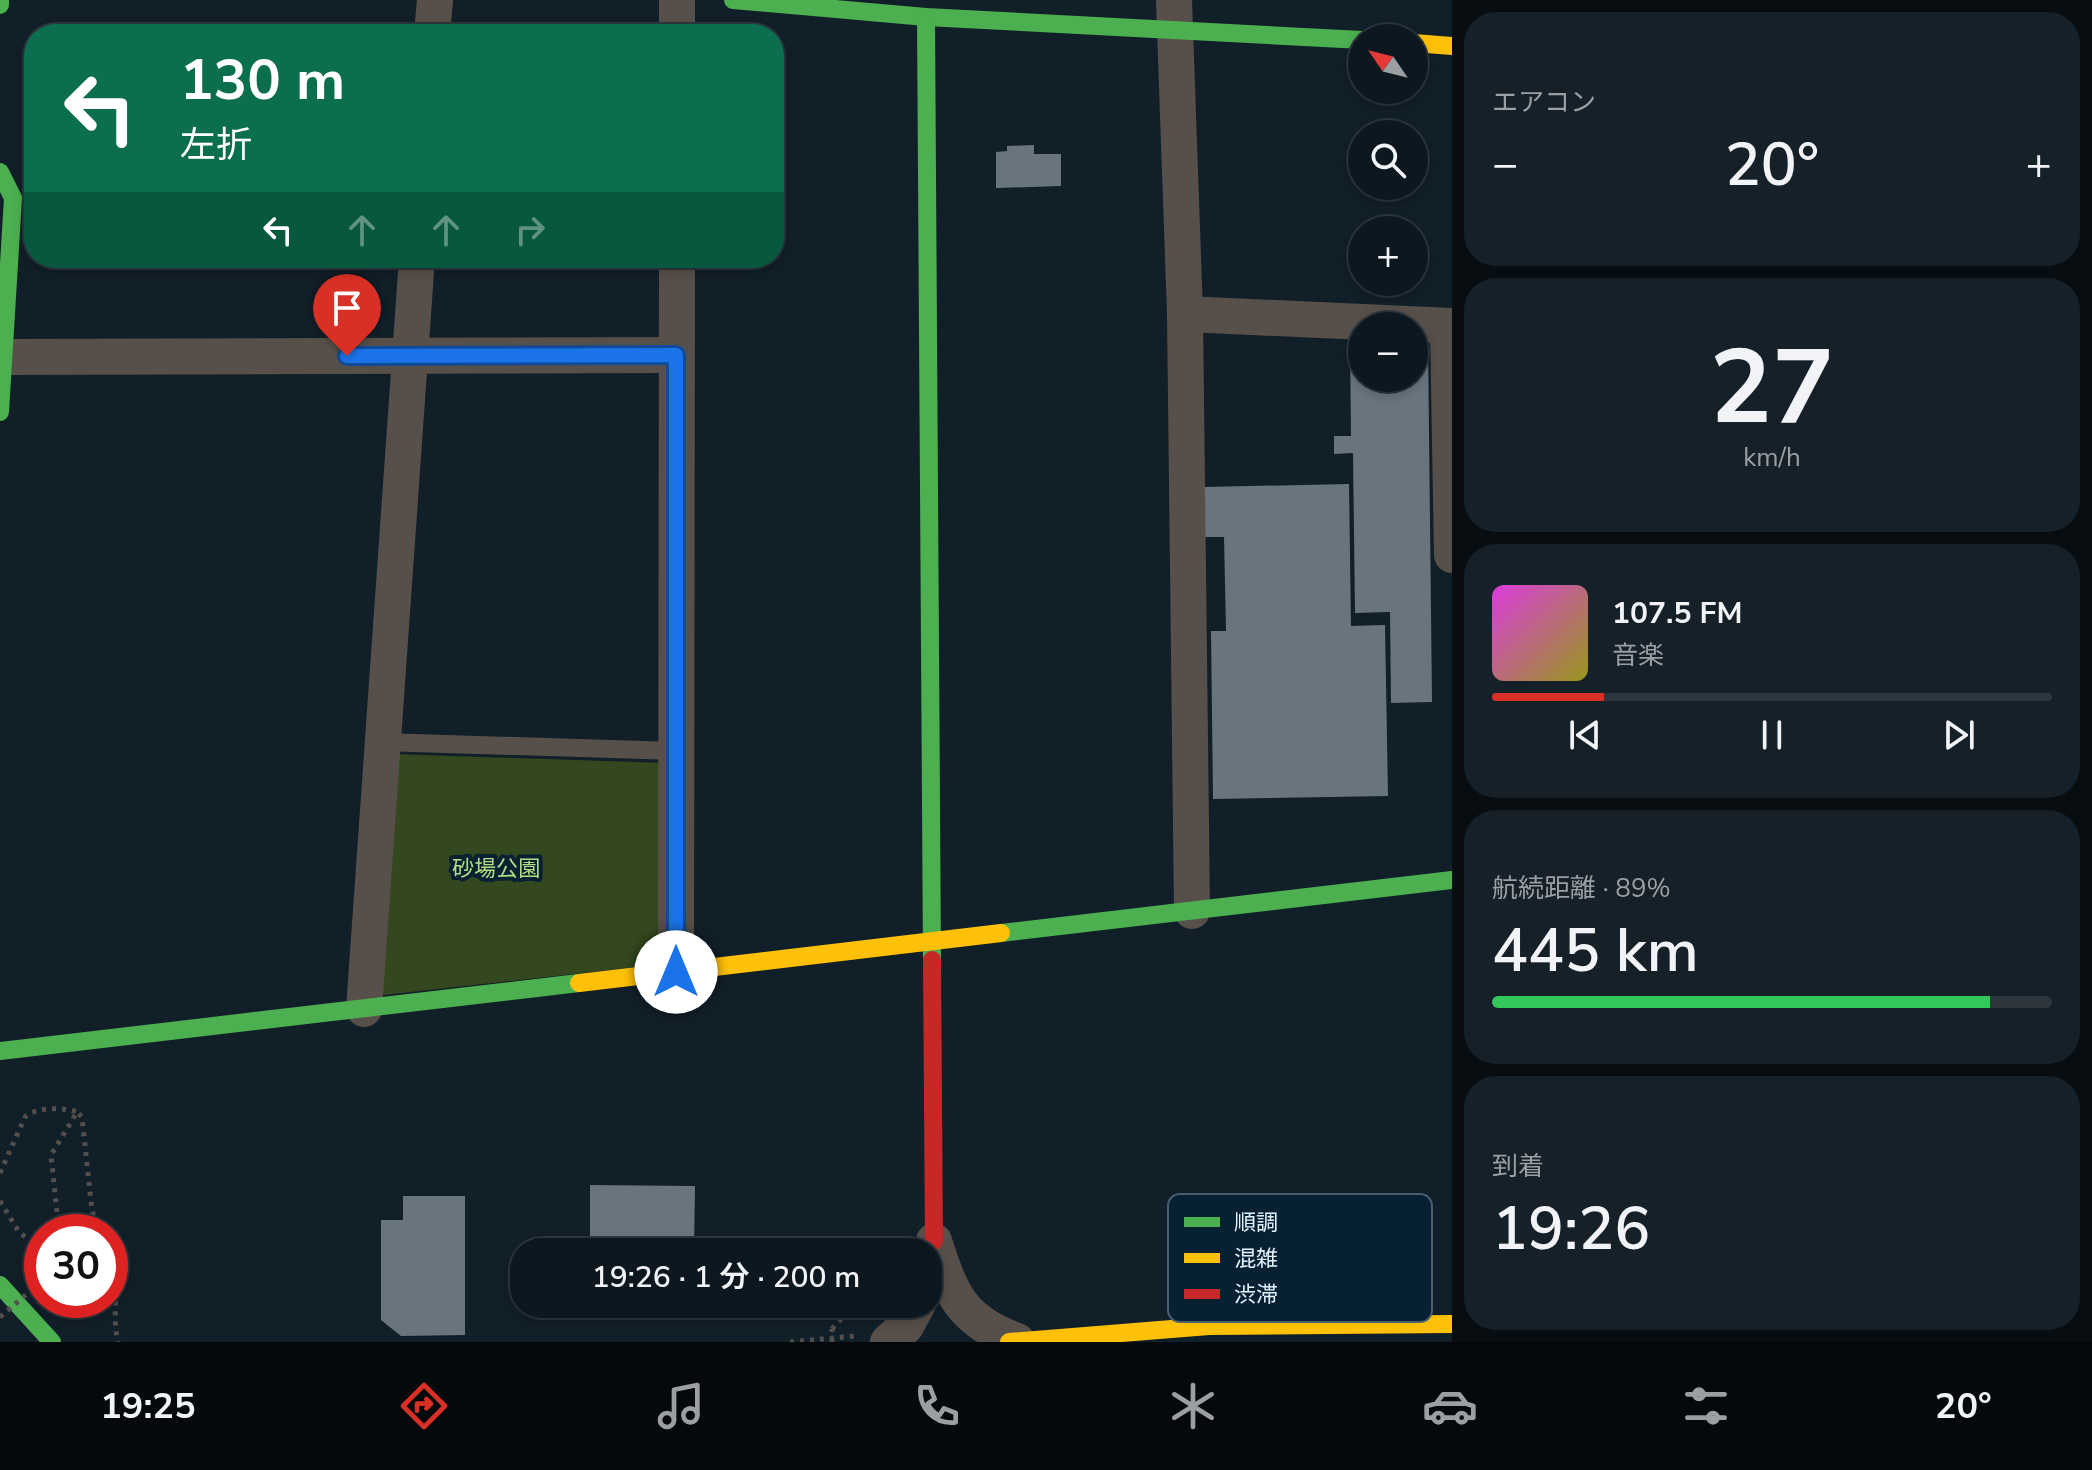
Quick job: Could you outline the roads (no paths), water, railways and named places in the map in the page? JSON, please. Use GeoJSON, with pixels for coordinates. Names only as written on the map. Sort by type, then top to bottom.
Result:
{"type":"FeatureCollection","features":[{"type":"Feature","properties":{"kind":"main road"},"geometry":{"type":"LineString","coordinates":[[733,0],[926,17],[1174,15],[1348,38]]}},
{"type":"Feature","properties":{"kind":"main road"},"geometry":{"type":"LineString","coordinates":[[926,17],[931,1238]]}},
{"type":"Feature","properties":{"kind":"main road"},"geometry":{"type":"LineString","coordinates":[[1428,44],[1452,46]]}},
{"type":"Feature","properties":{"kind":"main road"},"geometry":{"type":"LineString","coordinates":[[0,172],[13,198],[0,412]]}},
{"type":"Feature","properties":{"kind":"main road"},"geometry":{"type":"LineString","coordinates":[[0,1051],[1452,880]]}},
{"type":"Feature","properties":{"kind":"main road"},"geometry":{"type":"LineString","coordinates":[[0,1285],[52,1342]]}},
{"type":"Feature","properties":{"kind":"main road"},"geometry":{"type":"LineString","coordinates":[[1009,1342],[1209,1326],[1452,1324]]}},
{"type":"Feature","properties":{"kind":"street"},"geometry":{"type":"LineString","coordinates":[[433,24],[435,0]]}},
{"type":"Feature","properties":{"kind":"street"},"geometry":{"type":"LineString","coordinates":[[677,0],[677,24]]}},
{"type":"Feature","properties":{"kind":"street"},"geometry":{"type":"LineString","coordinates":[[1174,15],[1185,314],[1192,911]]}},
{"type":"Feature","properties":{"kind":"street"},"geometry":{"type":"LineString","coordinates":[[364,1009],[416,268]]}},
{"type":"Feature","properties":{"kind":"street"},"geometry":{"type":"LineString","coordinates":[[676,972],[677,268]]}},
{"type":"Feature","properties":{"kind":"street"},"geometry":{"type":"LineString","coordinates":[[1185,314],[1450,326],[1452,555]]}},
{"type":"Feature","properties":{"kind":"street"},"geometry":{"type":"LineString","coordinates":[[3,357],[676,355]]}},
{"type":"Feature","properties":{"kind":"street"},"geometry":{"type":"LineString","coordinates":[[942,1274],[965,1312],[994,1332],[1017,1341]]}},
{"type":"Feature","properties":{"kind":"street"},"geometry":{"type":"LineString","coordinates":[[888,1342],[910,1318]]}},
{"type":"Feature","properties":{"kind":"lane"},"geometry":{"type":"LineString","coordinates":[[382,742],[676,751]]}},
{"type":"Feature","properties":{"kind":"park label","name":"砂場公園"},"geometry":{"type":"Point","coordinates":[496,869]}}]}
